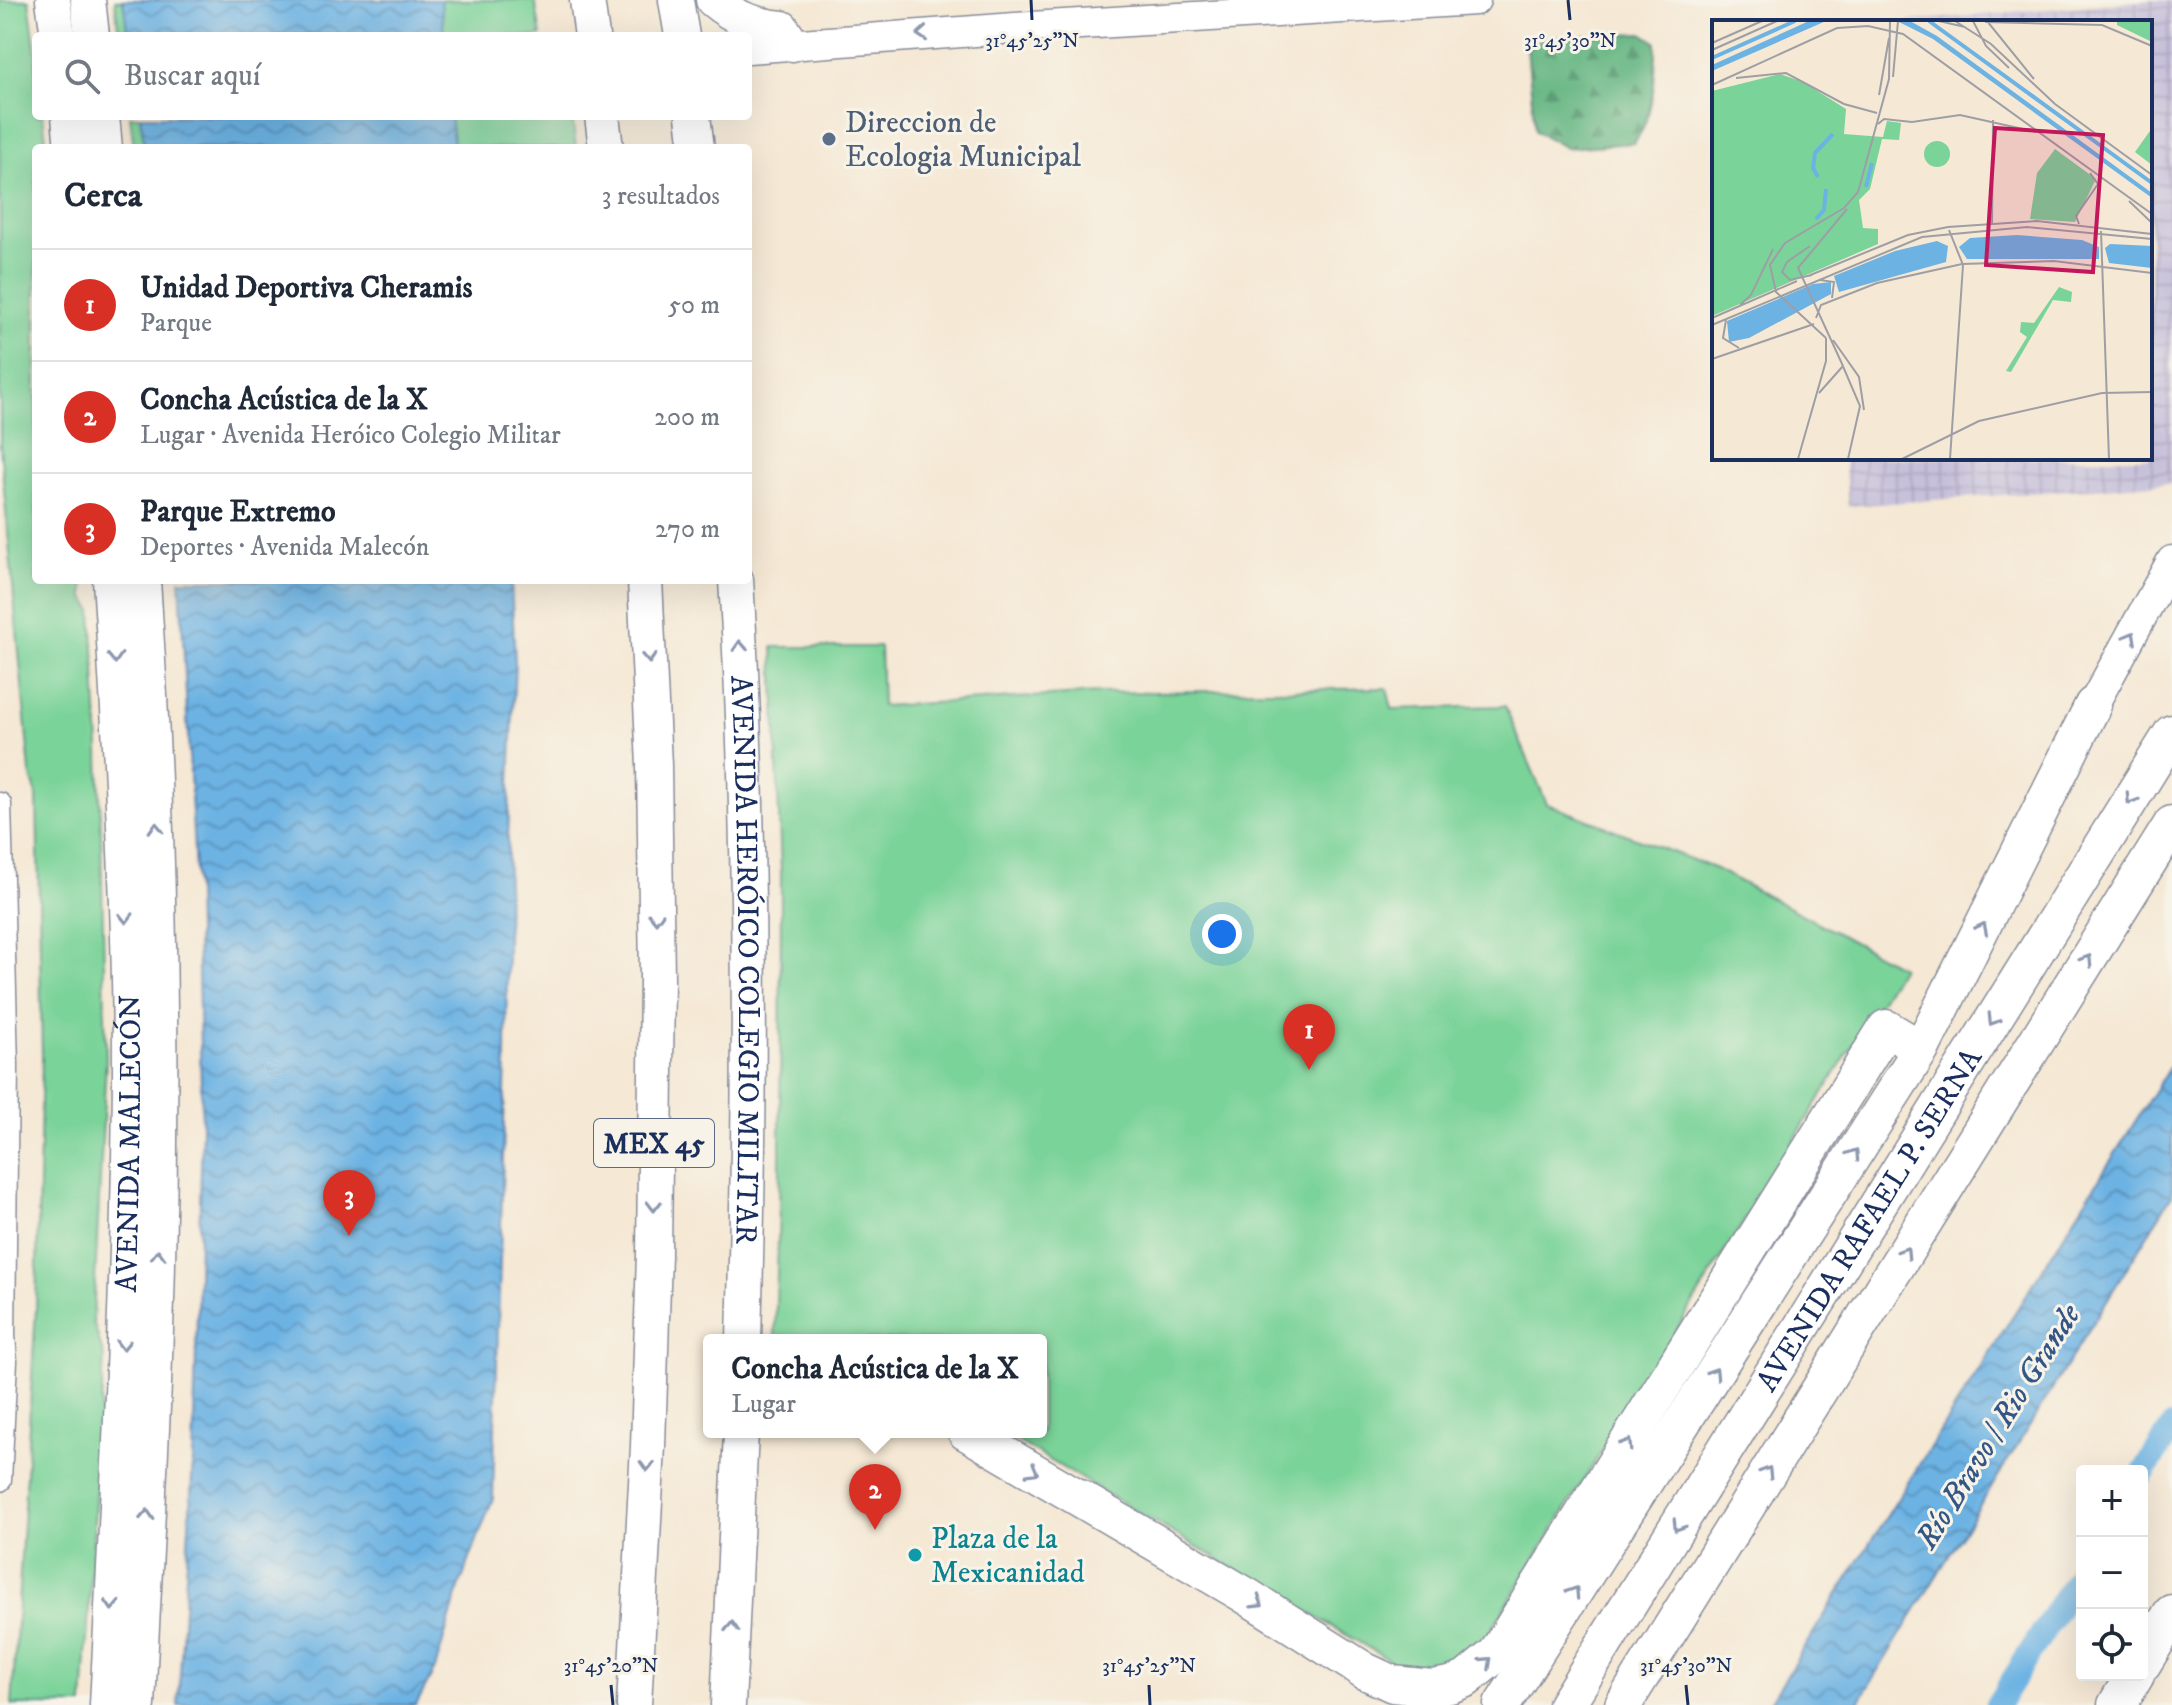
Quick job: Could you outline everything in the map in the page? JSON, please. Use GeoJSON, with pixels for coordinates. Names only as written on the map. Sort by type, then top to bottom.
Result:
{"type":"FeatureCollection","features":[{"type":"Feature","properties":{"kind":"highway"},"geometry":{"type":"LineString","coordinates":[[1502,1705],[1921,1049],[2093,705]]}},
{"type":"Feature","properties":{"kind":"highway","name":"AVENIDA RAFAEL P. SERNA"},"geometry":{"type":"LineString","coordinates":[[1566,1705],[2172,733]]}},
{"type":"Feature","properties":{"kind":"highway","name":"AVENIDA RAFAEL P. SERNA"},"geometry":{"type":"LineString","coordinates":[[1623,1705],[2172,824]]}},
{"type":"Feature","properties":{"kind":"highway"},"geometry":{"type":"LineString","coordinates":[[976,1438],[1245,1595],[1365,1671],[1393,1684],[1408,1687],[1432,1688],[1466,1679],[1496,1654],[1886,1028],[1921,1049]]}},
{"type":"Feature","properties":{"kind":"highway"},"geometry":{"type":"LineString","coordinates":[[2148,1653],[2172,1614]]}},
{"type":"Feature","properties":{"kind":"highway"},"geometry":{"type":"LineString","coordinates":[[2117,1705],[2131,1681]]}},
{"type":"Feature","properties":{"kind":"main road"},"geometry":{"type":"LineString","coordinates":[[53,0],[57,32]]}},
{"type":"Feature","properties":{"kind":"main road"},"geometry":{"type":"LineString","coordinates":[[88,0],[92,32]]}},
{"type":"Feature","properties":{"kind":"main road"},"geometry":{"type":"LineString","coordinates":[[587,0],[591,32]]}},
{"type":"Feature","properties":{"kind":"main road"},"geometry":{"type":"LineString","coordinates":[[676,0],[681,32]]}},
{"type":"Feature","properties":{"kind":"main road"},"geometry":{"type":"LineString","coordinates":[[713,0],[739,18],[756,25],[782,28],[792,44]]}},
{"type":"Feature","properties":{"kind":"main road"},"geometry":{"type":"LineString","coordinates":[[752,48],[1475,0]]}},
{"type":"Feature","properties":{"kind":"main road"},"geometry":{"type":"LineString","coordinates":[[69,120],[72,144]]}},
{"type":"Feature","properties":{"kind":"main road"},"geometry":{"type":"LineString","coordinates":[[102,120],[105,144]]}},
{"type":"Feature","properties":{"kind":"main road"},"geometry":{"type":"LineString","coordinates":[[602,120],[606,144]]}},
{"type":"Feature","properties":{"kind":"main road"},"geometry":{"type":"LineString","coordinates":[[694,120],[696,144]]}},
{"type":"Feature","properties":{"kind":"main road"},"geometry":{"type":"LineString","coordinates":[[2093,705],[2172,561]]}},
{"type":"Feature","properties":{"kind":"main road","name":"AVENIDA MALECÓN"},"geometry":{"type":"LineString","coordinates":[[107,1705],[121,1429],[130,1069],[124,832],[110,584]]}},
{"type":"Feature","properties":{"kind":"main road","name":"AVENIDA MALECÓN"},"geometry":{"type":"LineString","coordinates":[[138,1705],[156,1329],[160,1119],[154,761],[143,584]]}},
{"type":"Feature","properties":{"kind":"main road","name":"MEX 45"},"geometry":{"type":"LineString","coordinates":[[634,1705],[649,1417],[657,979],[654,765],[645,584]]}},
{"type":"Feature","properties":{"kind":"main road","name":"AVENIDA HERÓICO COLEGIO MILITAR"},"geometry":{"type":"LineString","coordinates":[[736,584],[745,770],[748,993],[744,1334]]}},
{"type":"Feature","properties":{"kind":"main road"},"geometry":{"type":"LineString","coordinates":[[728,1705],[741,1438]]}},
{"type":"Feature","properties":{"kind":"street"},"geometry":{"type":"LineString","coordinates":[[0,804],[7,1066],[2,1335],[6,1361],[0,1480]]}},
{"type":"Feature","properties":{"kind":"shaded area"},"geometry":{"type":"Polygon","coordinates":[[[2172,0],[2172,483],[1848,506],[1844,460],[2152,460],[2152,20],[1920,20],[2172,0]]]}},
{"type":"Feature","properties":{"kind":"green space"},"geometry":{"type":"Polygon","coordinates":[[[0,0],[29,0],[33,32],[32,120],[44,120],[46,144],[32,144],[32,584],[83,584],[84,596],[92,610],[99,749],[106,1059],[93,1321],[104,1357],[83,1705],[12,1705],[36,1309],[42,1057],[37,796],[30,772],[0,445],[0,0]]]}},
{"type":"Feature","properties":{"kind":"green space"},"geometry":{"type":"Polygon","coordinates":[[[115,0],[535,0],[540,32],[119,32],[115,0]]]}},
{"type":"Feature","properties":{"kind":"green space"},"geometry":{"type":"Polygon","coordinates":[[[1642,33],[1656,42],[1655,67],[1650,108],[1634,143],[1566,148],[1535,131],[1527,49],[1544,38],[1642,33]]]}},
{"type":"Feature","properties":{"kind":"green space"},"geometry":{"type":"Polygon","coordinates":[[[130,120],[572,120],[576,144],[134,144],[130,120]]]}},
{"type":"Feature","properties":{"kind":"green space"},"geometry":{"type":"Polygon","coordinates":[[[773,647],[880,647],[882,706],[1099,693],[1387,688],[1392,709],[1505,706],[1547,804],[1716,869],[1901,967],[1480,1648],[1459,1663],[1432,1668],[1396,1664],[1012,1438],[1047,1438],[1047,1334],[775,1334],[780,1172],[781,873],[773,647]]]}},
{"type":"Feature","properties":{"kind":"water"},"geometry":{"type":"Polygon","coordinates":[[[123,0],[441,0],[444,32],[127,32],[123,0]]]}},
{"type":"Feature","properties":{"kind":"water"},"geometry":{"type":"Polygon","coordinates":[[[141,120],[450,120],[454,144],[144,144],[141,120]]]}},
{"type":"Feature","properties":{"kind":"water"},"geometry":{"type":"Polygon","coordinates":[[[180,584],[511,584],[515,662],[493,1498],[460,1585],[435,1669],[416,1705],[178,1705],[193,1461],[202,1128],[196,892],[180,584]]]}},
{"type":"Feature","properties":{"kind":"water","name":"Río Bravo / Rio Grande"},"geometry":{"type":"Polygon","coordinates":[[[2172,1063],[2172,1195],[1857,1705],[1768,1705],[2172,1063]]]}},
{"type":"Feature","properties":{"kind":"waterway"},"geometry":{"type":"LineString","coordinates":[[2148,1465],[2172,1427]]}},
{"type":"Feature","properties":{"kind":"waterway"},"geometry":{"type":"LineString","coordinates":[[1997,1705],[2076,1580]]}},
{"type":"Feature","properties":{"kind":"place","name":"Direccion de Ecologia Municipal"},"geometry":{"type":"Point","coordinates":[829,139]}},
{"type":"Feature","properties":{"kind":"place","name":"Unidad Deportiva Cheramis"},"geometry":{"type":"Point","coordinates":[1309,1070]}},
{"type":"Feature","properties":{"kind":"place","name":"Parque Extremo"},"geometry":{"type":"Point","coordinates":[349,1236]}},
{"type":"Feature","properties":{"kind":"place","name":"Concha Acústica de la X"},"geometry":{"type":"Point","coordinates":[875,1530]}},
{"type":"Feature","properties":{"kind":"place","name":"Plaza de la Mexicanidad"},"geometry":{"type":"Point","coordinates":[915,1555]}}]}
